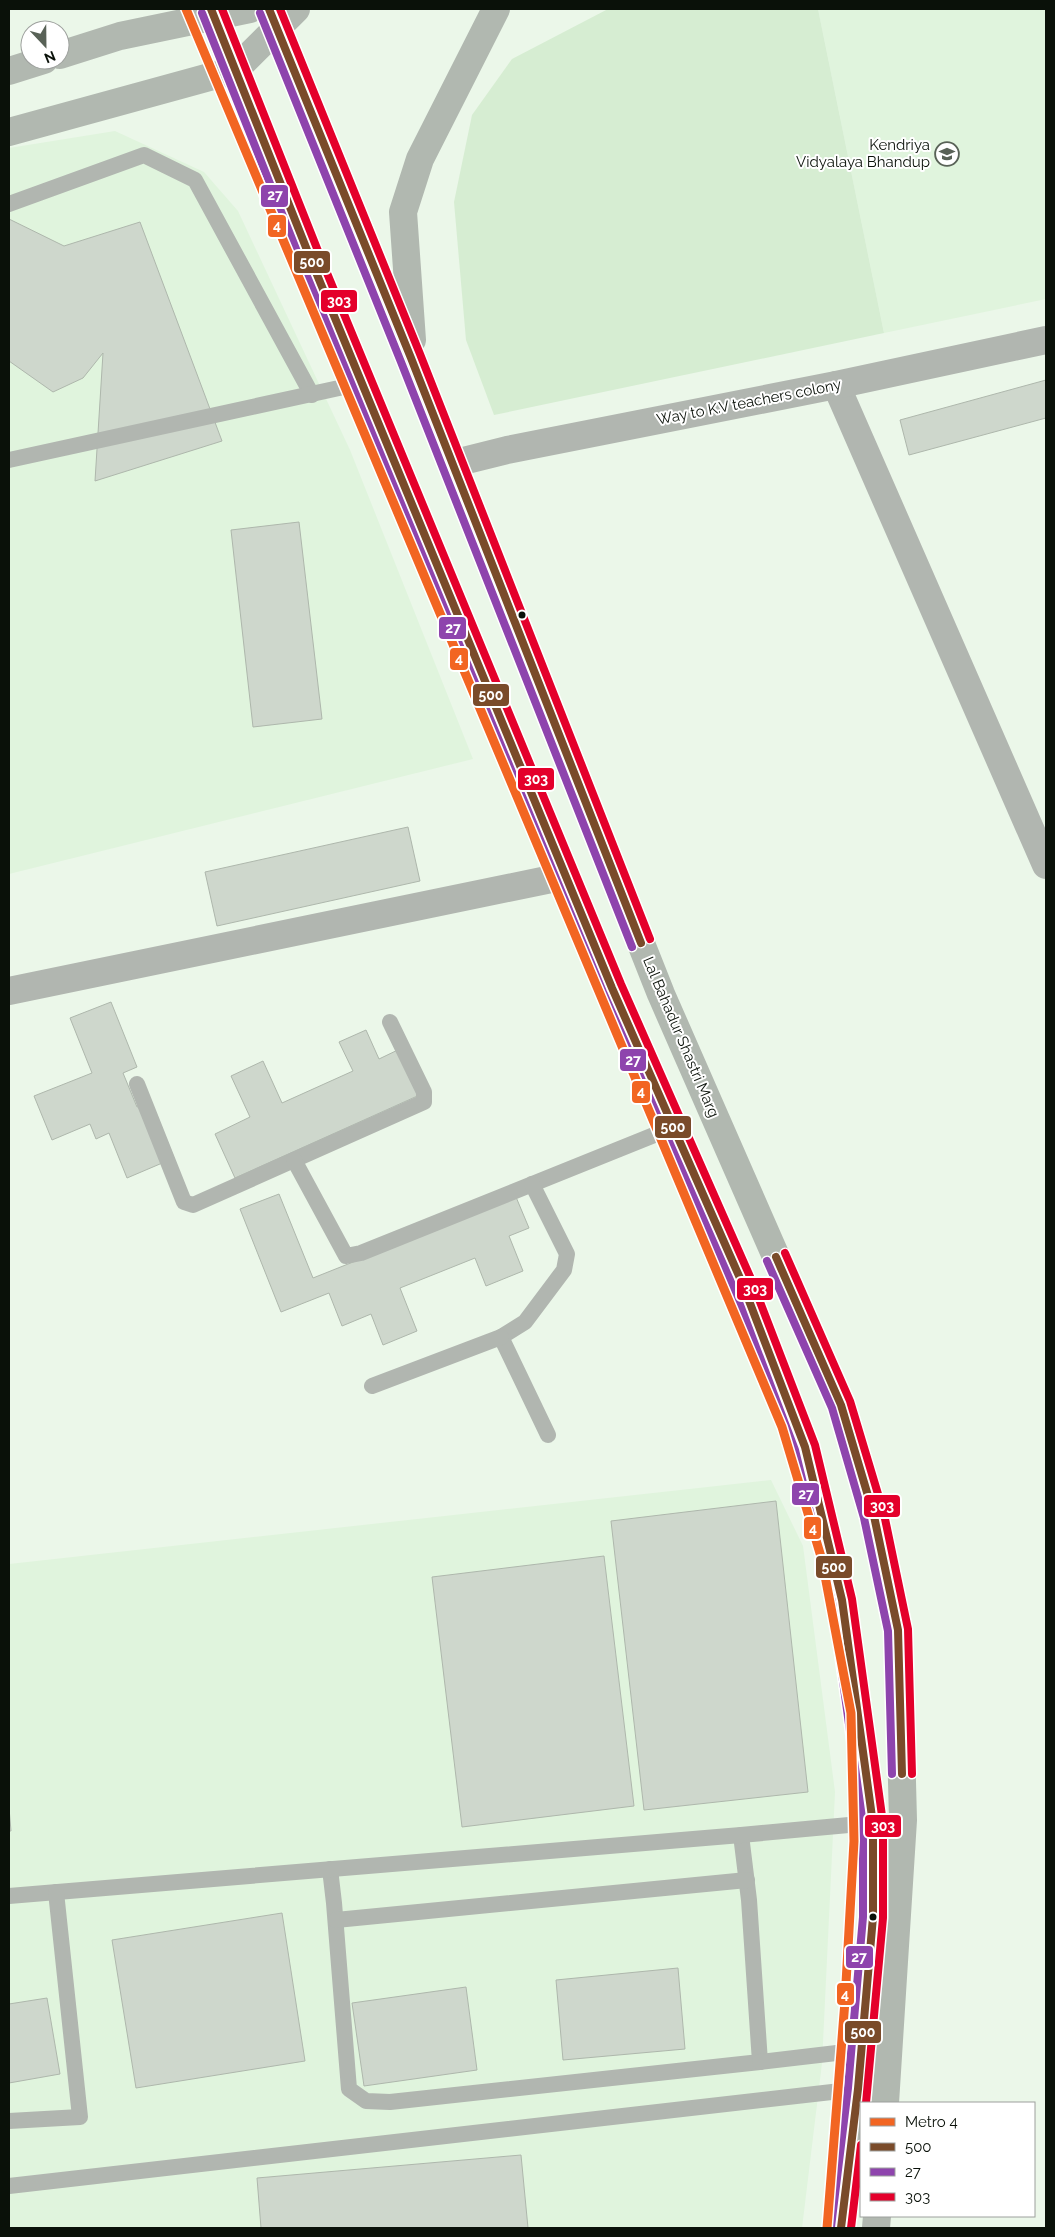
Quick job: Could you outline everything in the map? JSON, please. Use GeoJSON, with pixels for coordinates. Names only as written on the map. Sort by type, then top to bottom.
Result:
{"type":"FeatureCollection","features":[{"type":"Feature","properties":{"kind":"main road"},"geometry":{"type":"LineString","coordinates":[[211,9],[362,383],[566,876],[743,1284],[805,1447],[842,1600],[873,1824],[873,1917],[858,2089],[841,2228]]}},
{"type":"Feature","properties":{"kind":"main road"},"geometry":{"type":"LineString","coordinates":[[70,52],[120,36],[250,9]]}},
{"type":"Feature","properties":{"kind":"main road"},"geometry":{"type":"LineString","coordinates":[[9,132],[235,70],[273,19],[296,9]]}},
{"type":"Feature","properties":{"kind":"main road"},"geometry":{"type":"LineString","coordinates":[[414,364],[403,212],[420,159],[496,9]]}},
{"type":"Feature","properties":{"kind":"main road","name":"Lal Bahadur Shastri Marg"},"geometry":{"type":"LineString","coordinates":[[273,19],[414,364],[451,464],[661,994],[841,1405],[874,1516],[898,1630],[903,1820],[885,2102]]}},
{"type":"Feature","properties":{"kind":"street","name":"Way to K.V teachers colony"},"geometry":{"type":"LineString","coordinates":[[451,464],[507,450],[836,385],[1046,340]]}},
{"type":"Feature","properties":{"kind":"street"},"geometry":{"type":"LineString","coordinates":[[836,385],[1046,865]]}},
{"type":"Feature","properties":{"kind":"street"},"geometry":{"type":"LineString","coordinates":[[9,991],[566,876]]}},
{"type":"Feature","properties":{"kind":"lane"},"geometry":{"type":"LineString","coordinates":[[9,204],[144,155],[195,180],[312,394]]}},
{"type":"Feature","properties":{"kind":"lane"},"geometry":{"type":"LineString","coordinates":[[9,460],[362,383]]}},
{"type":"Feature","properties":{"kind":"lane"},"geometry":{"type":"LineString","coordinates":[[137,1084],[184,1202],[193,1205],[424,1102],[424,1092],[390,1022]]}},
{"type":"Feature","properties":{"kind":"lane"},"geometry":{"type":"LineString","coordinates":[[294,1160],[346,1256],[361,1253],[674,1127]]}},
{"type":"Feature","properties":{"kind":"lane"},"geometry":{"type":"LineString","coordinates":[[372,1386],[501,1337],[525,1322],[564,1270],[567,1254],[532,1184]]}},
{"type":"Feature","properties":{"kind":"lane"},"geometry":{"type":"LineString","coordinates":[[501,1337],[548,1436]]}},
{"type":"Feature","properties":{"kind":"lane"},"geometry":{"type":"LineString","coordinates":[[9,1896],[903,1820]]}},
{"type":"Feature","properties":{"kind":"lane"},"geometry":{"type":"LineString","coordinates":[[741,1835],[747,1880],[760,2062]]}},
{"type":"Feature","properties":{"kind":"lane"},"geometry":{"type":"LineString","coordinates":[[330,1869],[336,1920],[349,2089],[366,2101],[390,2102],[862,2050]]}},
{"type":"Feature","properties":{"kind":"lane"},"geometry":{"type":"LineString","coordinates":[[336,1920],[747,1880]]}},
{"type":"Feature","properties":{"kind":"lane"},"geometry":{"type":"LineString","coordinates":[[9,2121],[80,2117],[56,1892]]}},
{"type":"Feature","properties":{"kind":"lane"},"geometry":{"type":"LineString","coordinates":[[9,2186],[858,2089]]}},
{"type":"Feature","properties":{"kind":"shaded area"},"geometry":{"type":"Polygon","coordinates":[[[608,9],[818,9],[884,333],[494,415],[466,340],[454,202],[472,115],[512,59],[608,9]]]}},
{"type":"Feature","properties":{"kind":"shaded area","name":"Kendriya Vidyalaya Bhandup"},"geometry":{"type":"Polygon","coordinates":[[[818,9],[1046,9],[1046,299],[884,333],[818,9]]]}},
{"type":"Feature","properties":{"kind":"shaded area"},"geometry":{"type":"Polygon","coordinates":[[[115,131],[204,172],[238,211],[350,450],[473,759],[9,874],[9,148],[115,131]]]}},
{"type":"Feature","properties":{"kind":"shaded area"},"geometry":{"type":"Polygon","coordinates":[[[771,1480],[803,1546],[835,1792],[822,2063],[802,2228],[9,2228],[9,1564],[771,1480]]]}},
{"type":"Feature","properties":{"kind":"building"},"geometry":{"type":"Polygon","coordinates":[[[9,219],[64,246],[140,222],[222,441],[95,481],[103,353],[83,378],[53,392],[9,361],[9,219]]]}},
{"type":"Feature","properties":{"kind":"building"},"geometry":{"type":"Polygon","coordinates":[[[1046,380],[1046,418],[909,455],[900,420],[1046,380]]]}},
{"type":"Feature","properties":{"kind":"building"},"geometry":{"type":"Polygon","coordinates":[[[299,522],[322,719],[253,727],[231,530],[299,522]]]}},
{"type":"Feature","properties":{"kind":"building"},"geometry":{"type":"Polygon","coordinates":[[[408,827],[420,881],[217,926],[205,872],[408,827]]]}},
{"type":"Feature","properties":{"kind":"building"},"geometry":{"type":"Polygon","coordinates":[[[111,1002],[137,1067],[123,1073],[137,1107],[151,1101],[174,1158],[127,1178],[109,1133],[96,1139],[90,1124],[52,1140],[34,1096],[92,1073],[70,1018],[111,1002]]]}},
{"type":"Feature","properties":{"kind":"building"},"geometry":{"type":"Polygon","coordinates":[[[366,1030],[379,1059],[404,1047],[424,1093],[235,1178],[215,1134],[250,1117],[231,1076],[263,1061],[282,1103],[353,1071],[339,1042],[366,1030]]]}},
{"type":"Feature","properties":{"kind":"building"},"geometry":{"type":"Polygon","coordinates":[[[279,1194],[313,1278],[516,1197],[529,1228],[509,1236],[523,1271],[486,1286],[475,1258],[400,1288],[417,1331],[383,1345],[371,1314],[342,1326],[329,1293],[281,1312],[240,1209],[279,1194]]]}},
{"type":"Feature","properties":{"kind":"building"},"geometry":{"type":"Polygon","coordinates":[[[776,1501],[808,1792],[644,1810],[611,1521],[776,1501]]]}},
{"type":"Feature","properties":{"kind":"building"},"geometry":{"type":"Polygon","coordinates":[[[604,1556],[634,1806],[462,1827],[432,1577],[604,1556]]]}},
{"type":"Feature","properties":{"kind":"building"},"geometry":{"type":"Polygon","coordinates":[[[9,1808],[11,1831],[9,1831],[9,1808]]]}},
{"type":"Feature","properties":{"kind":"building"},"geometry":{"type":"Polygon","coordinates":[[[282,1913],[305,2061],[136,2088],[112,1940],[282,1913]]]}},
{"type":"Feature","properties":{"kind":"building"},"geometry":{"type":"Polygon","coordinates":[[[678,1968],[685,2049],[563,2060],[556,1980],[678,1968]]]}},
{"type":"Feature","properties":{"kind":"building"},"geometry":{"type":"Polygon","coordinates":[[[466,1987],[477,2070],[364,2086],[352,2003],[466,1987]]]}},
{"type":"Feature","properties":{"kind":"building"},"geometry":{"type":"Polygon","coordinates":[[[47,1998],[60,2074],[9,2083],[9,2004],[47,1998]]]}},
{"type":"Feature","properties":{"kind":"building"},"geometry":{"type":"Polygon","coordinates":[[[521,2155],[528,2228],[261,2228],[257,2178],[521,2155]]]}},
{"type":"Feature","properties":{"kind":"metro line","name":"4"},"geometry":{"type":"LineString","coordinates":[[186,9],[782,1427],[822,1560],[851,1713],[854,1841],[845,2001],[827,2228]]}},
{"type":"Feature","properties":{"kind":"transit line","name":"500"},"geometry":{"type":"LineString","coordinates":[[211,9],[313,265],[612,988],[743,1285],[805,1447],[842,1600],[873,1824],[873,1917],[858,2089],[841,2228]]}},
{"type":"Feature","properties":{"kind":"transit line","name":"303"},"geometry":{"type":"LineString","coordinates":[[222,9],[322,261],[621,984],[752,1281],[815,1445],[852,1599],[883,1823],[883,1918],[866,2102]]}},
{"type":"Feature","properties":{"kind":"transit line","name":"500"},"geometry":{"type":"LineString","coordinates":[[269,9],[411,358],[641,943]]}},
{"type":"Feature","properties":{"kind":"transit line","name":"303"},"geometry":{"type":"LineString","coordinates":[[280,9],[420,354],[650,939]]}},
{"type":"Feature","properties":{"kind":"transit line","name":"27"},"geometry":{"type":"LineString","coordinates":[[202,13],[304,269],[603,992],[734,1289],[795,1450],[832,1602],[863,1825],[863,1917],[848,2088],[831,2227]]}},
{"type":"Feature","properties":{"kind":"transit line","name":"27"},"geometry":{"type":"LineString","coordinates":[[260,13],[401,362],[632,947]]}},
{"type":"Feature","properties":{"kind":"transit line","name":"303"},"geometry":{"type":"LineString","coordinates":[[785,1253],[850,1401],[884,1514],[908,1629],[912,1774]]}},
{"type":"Feature","properties":{"kind":"transit line","name":"500"},"geometry":{"type":"LineString","coordinates":[[776,1257],[841,1405],[874,1516],[898,1630],[902,1774]]}},
{"type":"Feature","properties":{"kind":"transit line","name":"27"},"geometry":{"type":"LineString","coordinates":[[767,1261],[832,1408],[864,1518],[888,1631],[892,1774]]}},
{"type":"Feature","properties":{"kind":"transit line","name":"303"},"geometry":{"type":"LineString","coordinates":[[851,2228],[860,2153]]}},
{"type":"Feature","properties":{"kind":"place","name":"Kendriya Vidyalaya Bhandup"},"geometry":{"type":"Point","coordinates":[947,154]}}]}
